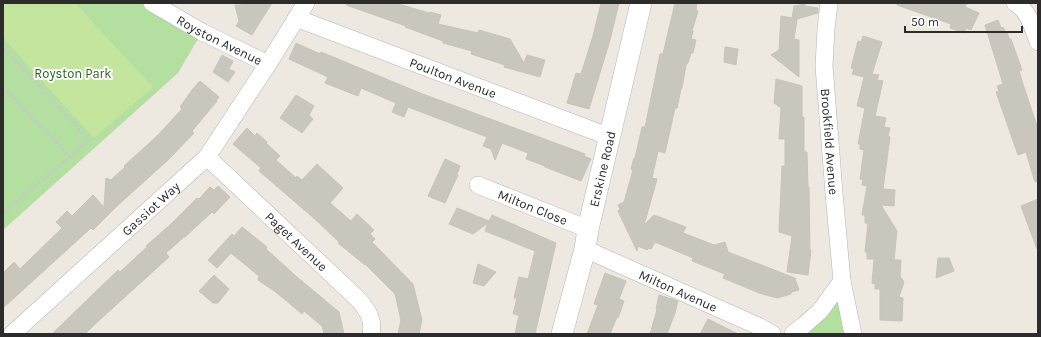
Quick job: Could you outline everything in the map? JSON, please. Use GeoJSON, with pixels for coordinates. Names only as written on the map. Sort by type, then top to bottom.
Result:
{"type":"FeatureCollection","features":[{"type":"Feature","properties":{"kind":"street","name":"Royston Avenue"},"geometry":{"type":"LineString","coordinates":[[152,3],[202,32],[268,64]]}},
{"type":"Feature","properties":{"kind":"street"},"geometry":{"type":"LineString","coordinates":[[268,64],[306,3]]}},
{"type":"Feature","properties":{"kind":"street","name":"Erskine Road"},"geometry":{"type":"LineString","coordinates":[[562,334],[584,249],[641,3]]}},
{"type":"Feature","properties":{"kind":"street","name":"Brookfield Avenue"},"geometry":{"type":"LineString","coordinates":[[829,3],[824,66],[842,281],[853,334]]}},
{"type":"Feature","properties":{"kind":"street"},"geometry":{"type":"LineString","coordinates":[[1015,3],[1018,4],[1027,15],[1034,29],[1038,42]]}},
{"type":"Feature","properties":{"kind":"street","name":"Poulton Avenue"},"geometry":{"type":"LineString","coordinates":[[296,18],[610,137]]}},
{"type":"Feature","properties":{"kind":"street","name":"Gassiot Way"},"geometry":{"type":"LineString","coordinates":[[12,334],[207,157],[268,64]]}},
{"type":"Feature","properties":{"kind":"street","name":"Paget Avenue"},"geometry":{"type":"LineString","coordinates":[[207,157],[359,300],[368,310],[372,329],[370,334]]}},
{"type":"Feature","properties":{"kind":"street","name":"Milton Close"},"geometry":{"type":"LineString","coordinates":[[478,185],[588,229]]}},
{"type":"Feature","properties":{"kind":"street","name":"Milton Avenue"},"geometry":{"type":"LineString","coordinates":[[584,249],[761,331]]}},
{"type":"Feature","properties":{"kind":"street"},"geometry":{"type":"LineString","coordinates":[[793,334],[820,311],[842,281]]}},
{"type":"Feature","properties":{"kind":"path"},"geometry":{"type":"LineString","coordinates":[[3,48],[88,140],[3,213]]}},
{"type":"Feature","properties":{"kind":"path"},"geometry":{"type":"LineString","coordinates":[[3,87],[70,157]]}},
{"type":"Feature","properties":{"kind":"green space","name":"Royston Park"},"geometry":{"type":"Polygon","coordinates":[[[3,3],[152,3],[202,32],[178,73],[3,230],[3,3]]]}},
{"type":"Feature","properties":{"kind":"green space"},"geometry":{"type":"Polygon","coordinates":[[[3,3],[75,3],[153,87],[94,138],[3,37],[3,3]]]}},
{"type":"Feature","properties":{"kind":"green space"},"geometry":{"type":"Polygon","coordinates":[[[840,289],[850,334],[796,334],[840,289]]]}},
{"type":"Feature","properties":{"kind":"building"},"geometry":{"type":"Polygon","coordinates":[[[242,3],[272,3],[252,35],[236,26],[239,21],[235,5],[241,5],[242,3]]]}},
{"type":"Feature","properties":{"kind":"building"},"geometry":{"type":"Polygon","coordinates":[[[347,3],[395,3],[441,15],[438,24],[478,33],[479,30],[510,39],[524,63],[527,55],[545,60],[540,77],[504,67],[505,65],[471,54],[472,51],[443,43],[443,41],[405,27],[406,26],[346,5],[347,3]]]}},
{"type":"Feature","properties":{"kind":"building"},"geometry":{"type":"Polygon","coordinates":[[[601,3],[619,3],[610,40],[589,109],[567,103],[576,73],[581,74],[593,36],[601,3]]]}},
{"type":"Feature","properties":{"kind":"building"},"geometry":{"type":"Polygon","coordinates":[[[675,3],[697,3],[696,10],[698,11],[691,39],[696,40],[693,53],[691,53],[686,65],[682,88],[677,108],[675,108],[665,153],[658,151],[652,178],[657,179],[644,225],[654,215],[686,227],[683,233],[714,245],[725,242],[728,252],[795,278],[799,290],[791,292],[791,294],[777,298],[759,293],[723,278],[725,274],[692,261],[693,258],[655,242],[651,249],[648,248],[647,250],[638,246],[637,251],[618,211],[620,209],[618,205],[624,202],[633,170],[631,169],[642,127],[645,127],[660,54],[663,54],[675,3]]]}},
{"type":"Feature","properties":{"kind":"building"},"geometry":{"type":"Polygon","coordinates":[[[897,3],[967,3],[965,7],[979,13],[971,30],[966,28],[964,33],[950,28],[951,24],[897,5],[897,3]]]}},
{"type":"Feature","properties":{"kind":"building"},"geometry":{"type":"Polygon","coordinates":[[[805,4],[805,6],[818,8],[818,13],[797,19],[794,39],[799,40],[799,77],[771,55],[779,50],[781,16],[792,18],[794,6],[805,4]]]}},
{"type":"Feature","properties":{"kind":"building"},"geometry":{"type":"Polygon","coordinates":[[[998,20],[1001,28],[1003,27],[1010,40],[1011,39],[1022,70],[1019,71],[1038,129],[1038,181],[1035,182],[1026,152],[1018,155],[996,92],[999,91],[997,86],[1003,84],[985,25],[998,20]]]}},
{"type":"Feature","properties":{"kind":"building"},"geometry":{"type":"Polygon","coordinates":[[[863,36],[882,42],[872,74],[879,75],[877,80],[883,81],[875,116],[886,118],[884,127],[890,128],[883,189],[895,190],[894,206],[881,205],[897,231],[894,260],[901,260],[900,276],[904,282],[899,297],[903,298],[902,321],[880,320],[880,289],[875,289],[875,284],[872,283],[874,259],[867,259],[867,252],[865,252],[868,223],[865,223],[865,215],[862,215],[867,186],[862,185],[863,180],[860,179],[864,150],[860,149],[860,144],[858,144],[865,108],[857,106],[864,77],[852,74],[854,69],[851,68],[858,41],[861,42],[863,36]]]}},
{"type":"Feature","properties":{"kind":"building"},"geometry":{"type":"Polygon","coordinates":[[[296,43],[320,54],[321,52],[420,93],[585,154],[584,156],[591,159],[581,181],[526,159],[528,153],[502,143],[495,160],[491,149],[483,146],[487,137],[408,107],[404,117],[392,112],[396,103],[361,88],[358,96],[325,83],[328,77],[289,59],[296,43]]]}},
{"type":"Feature","properties":{"kind":"building"},"geometry":{"type":"Polygon","coordinates":[[[725,47],[738,49],[736,65],[724,62],[725,47]]]}},
{"type":"Feature","properties":{"kind":"building"},"geometry":{"type":"Polygon","coordinates":[[[222,55],[233,61],[229,69],[235,72],[228,82],[213,72],[222,55]]]}},
{"type":"Feature","properties":{"kind":"building"},"geometry":{"type":"Polygon","coordinates":[[[776,79],[802,86],[802,117],[804,117],[804,152],[807,152],[811,250],[808,275],[787,272],[792,236],[779,232],[782,166],[785,166],[785,139],[779,139],[781,108],[774,103],[776,79]]]}},
{"type":"Feature","properties":{"kind":"building"},"geometry":{"type":"Polygon","coordinates":[[[200,81],[219,97],[192,131],[194,133],[168,160],[93,230],[91,228],[3,308],[3,273],[14,262],[20,269],[62,228],[56,222],[67,211],[72,216],[93,195],[104,207],[106,178],[111,180],[157,136],[182,109],[180,107],[200,81]]]}},
{"type":"Feature","properties":{"kind":"building"},"geometry":{"type":"Polygon","coordinates":[[[296,95],[314,106],[309,115],[313,119],[302,133],[280,118],[296,95]]]}},
{"type":"Feature","properties":{"kind":"building"},"geometry":{"type":"Polygon","coordinates":[[[247,128],[255,136],[257,133],[267,142],[266,143],[280,156],[276,160],[296,178],[297,176],[302,180],[317,164],[343,188],[330,203],[351,221],[357,214],[374,230],[370,234],[375,239],[372,242],[413,284],[422,320],[419,334],[398,334],[401,320],[395,294],[365,264],[338,243],[339,242],[316,220],[259,171],[261,168],[233,144],[247,128]]]}},
{"type":"Feature","properties":{"kind":"building"},"geometry":{"type":"Polygon","coordinates":[[[445,159],[460,166],[458,175],[445,203],[428,196],[445,159]]]}},
{"type":"Feature","properties":{"kind":"building"},"geometry":{"type":"Polygon","coordinates":[[[218,186],[230,197],[214,214],[212,212],[166,253],[169,257],[85,334],[52,334],[118,270],[120,272],[147,247],[146,246],[197,198],[199,199],[210,187],[214,190],[218,186]]]}},
{"type":"Feature","properties":{"kind":"building"},"geometry":{"type":"Polygon","coordinates":[[[1038,199],[1038,248],[1037,249],[1021,206],[1038,199]]]}},
{"type":"Feature","properties":{"kind":"building"},"geometry":{"type":"Polygon","coordinates":[[[457,208],[489,221],[492,215],[556,243],[535,334],[515,334],[519,315],[513,314],[517,298],[514,298],[519,277],[528,279],[535,251],[485,231],[488,223],[473,234],[449,224],[457,208]]]}},
{"type":"Feature","properties":{"kind":"building"},"geometry":{"type":"Polygon","coordinates":[[[242,227],[267,247],[266,249],[297,277],[339,312],[344,334],[324,334],[322,326],[304,311],[302,314],[277,293],[258,280],[259,276],[231,253],[217,268],[208,260],[232,234],[234,236],[242,227]]]}},
{"type":"Feature","properties":{"kind":"building"},"geometry":{"type":"Polygon","coordinates":[[[938,258],[949,258],[954,271],[936,278],[938,258]]]}},
{"type":"Feature","properties":{"kind":"building"},"geometry":{"type":"Polygon","coordinates":[[[478,264],[496,272],[484,286],[473,283],[478,264]]]}},
{"type":"Feature","properties":{"kind":"building"},"geometry":{"type":"Polygon","coordinates":[[[605,273],[626,281],[619,299],[624,301],[610,334],[587,334],[598,305],[594,304],[605,273]]]}},
{"type":"Feature","properties":{"kind":"building"},"geometry":{"type":"Polygon","coordinates":[[[214,275],[229,289],[218,303],[213,303],[199,291],[214,275]]]}},
{"type":"Feature","properties":{"kind":"building"},"geometry":{"type":"Polygon","coordinates":[[[659,295],[678,301],[667,334],[650,334],[657,310],[659,295]]]}},
{"type":"Feature","properties":{"kind":"building"},"geometry":{"type":"Polygon","coordinates":[[[708,319],[738,334],[700,334],[708,319]]]}}]}
